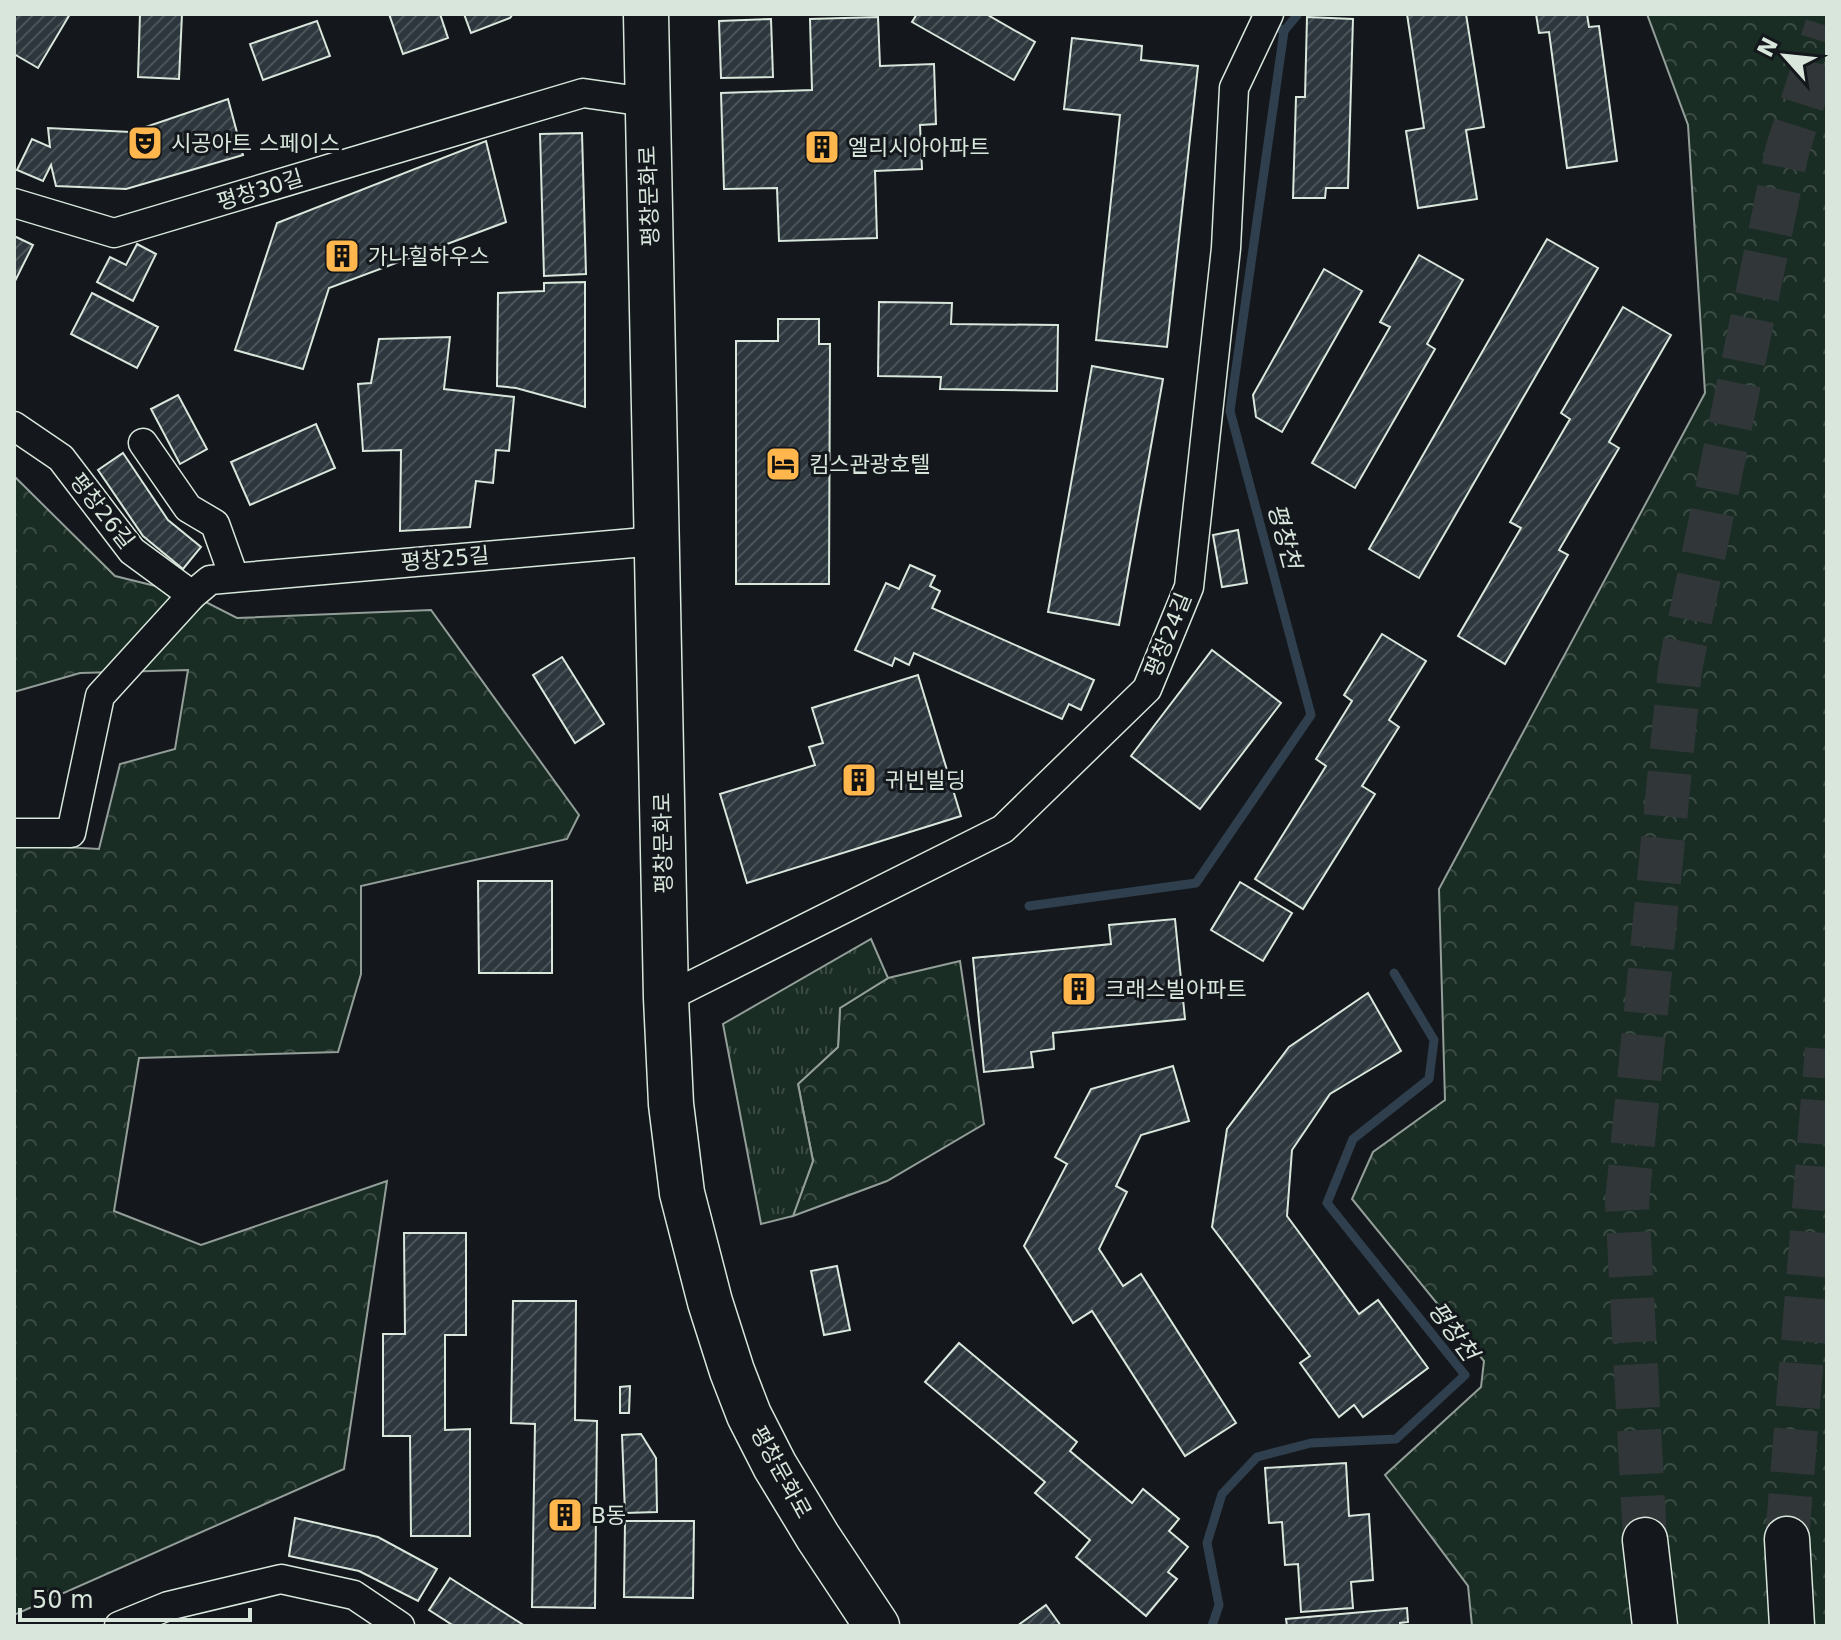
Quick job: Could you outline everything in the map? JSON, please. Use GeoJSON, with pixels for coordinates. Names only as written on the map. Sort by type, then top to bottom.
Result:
{"type":"FeatureCollection","features":[{"type":"Feature","properties":{"kind":"main road","name":"평창문화로"},"geometry":{"type":"LineString","coordinates":[[646,14],[666,998],[671,1104],[682,1193],[710,1302],[749,1415],[775,1466],[818,1537],[877,1626]]}},
{"type":"Feature","properties":{"kind":"main road"},"geometry":{"type":"LineString","coordinates":[[1787,1539],[1792,1626]]}},
{"type":"Feature","properties":{"kind":"main road"},"geometry":{"type":"LineString","coordinates":[[1645,1540],[1655,1626]]}},
{"type":"Feature","properties":{"kind":"street","name":"평창24길"},"geometry":{"type":"LineString","coordinates":[[666,998],[1003,829],[1147,689],[1189,587],[1226,248],[1234,88],[1269,14]]}},
{"type":"Feature","properties":{"kind":"street","name":"평창30길"},"geometry":{"type":"LineString","coordinates":[[14,203],[114,233],[583,93],[646,102]]}},
{"type":"Feature","properties":{"kind":"street","name":"평창26길"},"geometry":{"type":"LineString","coordinates":[[14,426],[61,458],[132,551],[192,595]]}},
{"type":"Feature","properties":{"kind":"street"},"geometry":{"type":"LineString","coordinates":[[143,443],[188,508],[215,524],[234,577]]}},
{"type":"Feature","properties":{"kind":"street","name":"평창25길"},"geometry":{"type":"LineString","coordinates":[[14,833],[71,833],[100,696],[192,595],[210,580],[656,541]]}},
{"type":"Feature","properties":{"kind":"street"},"geometry":{"type":"LineString","coordinates":[[119,1626],[168,1606],[281,1579],[354,1595],[400,1626]]}},
{"type":"Feature","properties":{"kind":"green space"},"geometry":{"type":"Polygon","coordinates":[[[1647,14],[1827,14],[1827,1626],[1472,1626],[1468,1586],[1385,1475],[1481,1387],[1484,1361],[1352,1199],[1373,1152],[1445,1100],[1439,889],[1705,393],[1688,125],[1647,14]]]}},
{"type":"Feature","properties":{"kind":"green space"},"geometry":{"type":"Polygon","coordinates":[[[14,476],[115,576],[192,595],[237,618],[431,610],[579,815],[567,839],[361,886],[361,974],[338,1052],[139,1058],[114,1211],[201,1245],[387,1181],[344,1469],[14,1615],[14,844],[99,849],[120,764],[175,749],[188,670],[80,673],[14,692],[14,476]]]}},
{"type":"Feature","properties":{"kind":"green space"},"geometry":{"type":"Polygon","coordinates":[[[871,939],[888,978],[840,1008],[838,1047],[798,1084],[813,1161],[793,1216],[761,1224],[723,1024],[871,939]]]}},
{"type":"Feature","properties":{"kind":"green space"},"geometry":{"type":"Polygon","coordinates":[[[960,961],[984,1124],[887,1181],[793,1216],[813,1161],[798,1084],[838,1047],[840,1008],[888,978],[960,961]]]}},
{"type":"Feature","properties":{"kind":"building"},"geometry":{"type":"Polygon","coordinates":[[[14,14],[70,14],[38,68],[14,54],[14,14]]]}},
{"type":"Feature","properties":{"kind":"building"},"geometry":{"type":"Polygon","coordinates":[[[140,14],[182,14],[179,79],[138,77],[140,14]]]}},
{"type":"Feature","properties":{"kind":"building"},"geometry":{"type":"Polygon","coordinates":[[[389,14],[440,14],[448,38],[403,54],[389,14]]]}},
{"type":"Feature","properties":{"kind":"building"},"geometry":{"type":"Polygon","coordinates":[[[464,14],[513,14],[510,18],[471,33],[464,14]]]}},
{"type":"Feature","properties":{"kind":"building"},"geometry":{"type":"Polygon","coordinates":[[[917,14],[986,14],[1035,42],[1014,80],[912,22],[917,14]]]}},
{"type":"Feature","properties":{"kind":"building"},"geometry":{"type":"Polygon","coordinates":[[[1407,14],[1466,14],[1484,127],[1466,130],[1477,199],[1418,208],[1406,131],[1424,128],[1407,14]]]}},
{"type":"Feature","properties":{"kind":"building"},"geometry":{"type":"Polygon","coordinates":[[[1536,14],[1587,14],[1589,27],[1599,26],[1617,161],[1567,168],[1549,32],[1539,33],[1536,14]]]}},
{"type":"Feature","properties":{"kind":"building","name":"엘리시아아파트"},"geometry":{"type":"Polygon","coordinates":[[[878,17],[880,66],[934,64],[936,124],[920,125],[922,169],[875,171],[877,238],[779,241],[777,188],[724,189],[721,93],[812,90],[810,19],[878,17]]]}},
{"type":"Feature","properties":{"kind":"building"},"geometry":{"type":"Polygon","coordinates":[[[1307,17],[1353,19],[1348,188],[1326,188],[1325,198],[1293,198],[1296,97],[1305,97],[1307,17]]]}},
{"type":"Feature","properties":{"kind":"building"},"geometry":{"type":"Polygon","coordinates":[[[771,19],[773,77],[721,78],[719,21],[771,19]]]}},
{"type":"Feature","properties":{"kind":"building"},"geometry":{"type":"Polygon","coordinates":[[[317,21],[330,56],[263,80],[250,44],[317,21]]]}},
{"type":"Feature","properties":{"kind":"building"},"geometry":{"type":"Polygon","coordinates":[[[1072,38],[1142,46],[1141,60],[1198,66],[1167,347],[1096,340],[1120,115],[1064,109],[1072,38]]]}},
{"type":"Feature","properties":{"kind":"building","name":"시공아트 스페이스"},"geometry":{"type":"Polygon","coordinates":[[[228,99],[243,155],[126,189],[56,186],[51,165],[43,181],[17,170],[32,139],[50,147],[48,128],[131,132],[228,99]]]}},
{"type":"Feature","properties":{"kind":"building"},"geometry":{"type":"Polygon","coordinates":[[[582,133],[586,274],[544,276],[540,134],[582,133]]]}},
{"type":"Feature","properties":{"kind":"building","name":"가나힐하우스"},"geometry":{"type":"Polygon","coordinates":[[[486,141],[506,222],[329,288],[303,369],[235,350],[277,223],[486,141]]]}},
{"type":"Feature","properties":{"kind":"building"},"geometry":{"type":"Polygon","coordinates":[[[14,236],[33,245],[14,283],[14,236]]]}},
{"type":"Feature","properties":{"kind":"building"},"geometry":{"type":"Polygon","coordinates":[[[1547,239],[1598,268],[1419,578],[1369,549],[1547,239]]]}},
{"type":"Feature","properties":{"kind":"building"},"geometry":{"type":"Polygon","coordinates":[[[137,244],[156,254],[133,301],[97,282],[110,257],[126,265],[137,244]]]}},
{"type":"Feature","properties":{"kind":"building"},"geometry":{"type":"Polygon","coordinates":[[[1419,255],[1463,280],[1427,344],[1435,349],[1355,488],[1312,463],[1390,327],[1380,322],[1419,255]]]}},
{"type":"Feature","properties":{"kind":"building"},"geometry":{"type":"Polygon","coordinates":[[[1324,269],[1362,291],[1282,432],[1256,417],[1253,395],[1324,269]]]}},
{"type":"Feature","properties":{"kind":"building"},"geometry":{"type":"Polygon","coordinates":[[[585,282],[585,407],[516,388],[497,386],[498,293],[544,291],[544,283],[585,282]]]}},
{"type":"Feature","properties":{"kind":"building"},"geometry":{"type":"Polygon","coordinates":[[[92,293],[158,327],[137,368],[71,334],[92,293]]]}},
{"type":"Feature","properties":{"kind":"building"},"geometry":{"type":"Polygon","coordinates":[[[879,302],[952,303],[951,324],[1058,325],[1057,391],[940,389],[941,377],[878,376],[879,302]]]}},
{"type":"Feature","properties":{"kind":"building"},"geometry":{"type":"Polygon","coordinates":[[[1623,307],[1671,335],[1609,442],[1619,448],[1559,550],[1568,555],[1505,664],[1458,636],[1521,528],[1510,522],[1570,419],[1561,413],[1623,307]]]}},
{"type":"Feature","properties":{"kind":"building","name":"킴스관광호텔"},"geometry":{"type":"Polygon","coordinates":[[[778,319],[819,319],[819,344],[830,344],[829,584],[736,584],[736,341],[778,341],[778,319]]]}},
{"type":"Feature","properties":{"kind":"building"},"geometry":{"type":"Polygon","coordinates":[[[450,337],[444,389],[514,397],[509,451],[496,450],[493,483],[476,481],[470,527],[400,531],[401,450],[363,451],[358,384],[371,383],[379,339],[450,337]]]}},
{"type":"Feature","properties":{"kind":"building"},"geometry":{"type":"Polygon","coordinates":[[[1092,366],[1163,379],[1119,625],[1048,612],[1092,366]]]}},
{"type":"Feature","properties":{"kind":"building"},"geometry":{"type":"Polygon","coordinates":[[[178,395],[207,449],[180,464],[151,409],[178,395]]]}},
{"type":"Feature","properties":{"kind":"building"},"geometry":{"type":"Polygon","coordinates":[[[316,424],[335,468],[250,505],[231,462],[316,424]]]}},
{"type":"Feature","properties":{"kind":"building"},"geometry":{"type":"Polygon","coordinates":[[[123,453],[168,520],[201,547],[183,569],[143,536],[98,470],[123,453]]]}},
{"type":"Feature","properties":{"kind":"building"},"geometry":{"type":"Polygon","coordinates":[[[1238,530],[1247,583],[1222,587],[1213,535],[1238,530]]]}},
{"type":"Feature","properties":{"kind":"building"},"geometry":{"type":"Polygon","coordinates":[[[910,565],[935,576],[930,586],[940,591],[932,608],[1094,680],[1081,710],[1069,704],[1062,719],[914,653],[909,665],[895,658],[892,666],[855,650],[886,583],[899,589],[910,565]]]}},
{"type":"Feature","properties":{"kind":"building"},"geometry":{"type":"Polygon","coordinates":[[[1382,634],[1426,661],[1389,720],[1399,727],[1362,786],[1375,794],[1303,909],[1255,879],[1326,766],[1316,759],[1352,701],[1344,695],[1382,634]]]}},
{"type":"Feature","properties":{"kind":"building"},"geometry":{"type":"Polygon","coordinates":[[[1212,650],[1281,703],[1200,809],[1131,756],[1212,650]]]}},
{"type":"Feature","properties":{"kind":"building"},"geometry":{"type":"Polygon","coordinates":[[[562,657],[604,724],[575,743],[533,675],[562,657]]]}},
{"type":"Feature","properties":{"kind":"building","name":"귀빈빌딩"},"geometry":{"type":"Polygon","coordinates":[[[918,675],[961,816],[747,883],[720,794],[815,765],[809,747],[823,743],[812,708],[918,675]]]}},
{"type":"Feature","properties":{"kind":"building"},"geometry":{"type":"Polygon","coordinates":[[[478,881],[552,881],[552,973],[479,973],[478,881]]]}},
{"type":"Feature","properties":{"kind":"building"},"geometry":{"type":"Polygon","coordinates":[[[1240,882],[1292,913],[1263,961],[1211,930],[1240,882]]]}},
{"type":"Feature","properties":{"kind":"building","name":"크래스빌아파트"},"geometry":{"type":"Polygon","coordinates":[[[1175,919],[1185,1019],[1053,1033],[1054,1049],[1031,1052],[1033,1067],[984,1072],[973,958],[1111,944],[1109,925],[1175,919]]]}},
{"type":"Feature","properties":{"kind":"building"},"geometry":{"type":"Polygon","coordinates":[[[1368,993],[1401,1051],[1330,1094],[1292,1150],[1287,1216],[1359,1314],[1378,1300],[1428,1368],[1363,1417],[1354,1405],[1339,1417],[1300,1363],[1310,1356],[1212,1227],[1227,1129],[1289,1047],[1368,993]]]}},
{"type":"Feature","properties":{"kind":"building"},"geometry":{"type":"Polygon","coordinates":[[[1173,1066],[1189,1121],[1141,1135],[1116,1186],[1127,1192],[1099,1249],[1123,1286],[1141,1274],[1236,1423],[1185,1456],[1092,1311],[1073,1323],[1024,1246],[1067,1164],[1055,1157],[1091,1089],[1173,1066]]]}},
{"type":"Feature","properties":{"kind":"building"},"geometry":{"type":"Polygon","coordinates":[[[404,1233],[466,1233],[466,1335],[445,1335],[445,1430],[470,1429],[470,1536],[411,1536],[410,1436],[383,1436],[383,1334],[405,1334],[404,1233]]]}},
{"type":"Feature","properties":{"kind":"building"},"geometry":{"type":"Polygon","coordinates":[[[837,1266],[850,1330],[824,1335],[811,1271],[837,1266]]]}},
{"type":"Feature","properties":{"kind":"building","name":"B동"},"geometry":{"type":"Polygon","coordinates":[[[513,1301],[576,1301],[575,1420],[597,1421],[595,1608],[532,1607],[535,1424],[511,1423],[513,1301]]]}},
{"type":"Feature","properties":{"kind":"building"},"geometry":{"type":"Polygon","coordinates":[[[959,1343],[1077,1442],[1070,1451],[1132,1503],[1143,1489],[1179,1519],[1169,1531],[1188,1547],[1168,1572],[1177,1579],[1146,1616],[1076,1557],[1090,1540],[1035,1493],[1045,1482],[925,1382],[959,1343]]]}},
{"type":"Feature","properties":{"kind":"building"},"geometry":{"type":"Polygon","coordinates":[[[630,1386],[629,1413],[620,1413],[620,1387],[630,1386]]]}},
{"type":"Feature","properties":{"kind":"building"},"geometry":{"type":"Polygon","coordinates":[[[641,1434],[656,1458],[657,1512],[625,1513],[622,1435],[641,1434]]]}},
{"type":"Feature","properties":{"kind":"building"},"geometry":{"type":"Polygon","coordinates":[[[1346,1463],[1349,1516],[1369,1514],[1373,1580],[1351,1582],[1353,1608],[1301,1612],[1298,1564],[1285,1565],[1282,1522],[1269,1523],[1265,1468],[1346,1463]]]}},
{"type":"Feature","properties":{"kind":"building"},"geometry":{"type":"Polygon","coordinates":[[[295,1518],[378,1537],[437,1569],[418,1601],[359,1571],[289,1556],[295,1518]]]}},
{"type":"Feature","properties":{"kind":"building"},"geometry":{"type":"Polygon","coordinates":[[[625,1521],[694,1521],[693,1598],[624,1597],[625,1521]]]}},
{"type":"Feature","properties":{"kind":"building"},"geometry":{"type":"Polygon","coordinates":[[[450,1578],[525,1626],[454,1626],[429,1610],[450,1578]]]}},
{"type":"Feature","properties":{"kind":"building"},"geometry":{"type":"Polygon","coordinates":[[[1046,1605],[1061,1626],[1017,1626],[1046,1605]]]}},
{"type":"Feature","properties":{"kind":"building"},"geometry":{"type":"Polygon","coordinates":[[[1407,1608],[1408,1622],[1400,1623],[1400,1626],[1287,1626],[1286,1619],[1407,1608]]]}},
{"type":"Feature","properties":{"kind":"waterway","name":"평창천"},"geometry":{"type":"LineString","coordinates":[[1029,906],[1196,883],[1311,715],[1230,411],[1284,31],[1253,14]]}},
{"type":"Feature","properties":{"kind":"waterway"},"geometry":{"type":"LineString","coordinates":[[1284,31],[1298,14]]}},
{"type":"Feature","properties":{"kind":"waterway","name":"평창천"},"geometry":{"type":"LineString","coordinates":[[1212,1626],[1219,1605],[1207,1543],[1222,1494],[1257,1457],[1311,1443],[1396,1439],[1465,1375],[1327,1203],[1353,1139],[1429,1079],[1434,1040],[1394,973]]}},
{"type":"Feature","properties":{"kind":"tunnel"},"geometry":{"type":"LineString","coordinates":[[1645,1540],[1627,1202],[1680,669],[1787,151],[1827,26]]}},
{"type":"Feature","properties":{"kind":"tunnel"},"geometry":{"type":"LineString","coordinates":[[1787,1539],[1827,1049]]}},
{"type":"Feature","properties":{"kind":"place","name":"시공아트 스페이스"},"geometry":{"type":"Point","coordinates":[145,143]}},
{"type":"Feature","properties":{"kind":"place","name":"엘리시아아파트"},"geometry":{"type":"Point","coordinates":[822,147]}},
{"type":"Feature","properties":{"kind":"place","name":"가나힐하우스"},"geometry":{"type":"Point","coordinates":[342,256]}},
{"type":"Feature","properties":{"kind":"place","name":"킴스관광호텔"},"geometry":{"type":"Point","coordinates":[783,464]}},
{"type":"Feature","properties":{"kind":"place","name":"귀빈빌딩"},"geometry":{"type":"Point","coordinates":[859,780]}},
{"type":"Feature","properties":{"kind":"place","name":"크래스빌아파트"},"geometry":{"type":"Point","coordinates":[1079,989]}},
{"type":"Feature","properties":{"kind":"place","name":"B동"},"geometry":{"type":"Point","coordinates":[565,1515]}}]}
